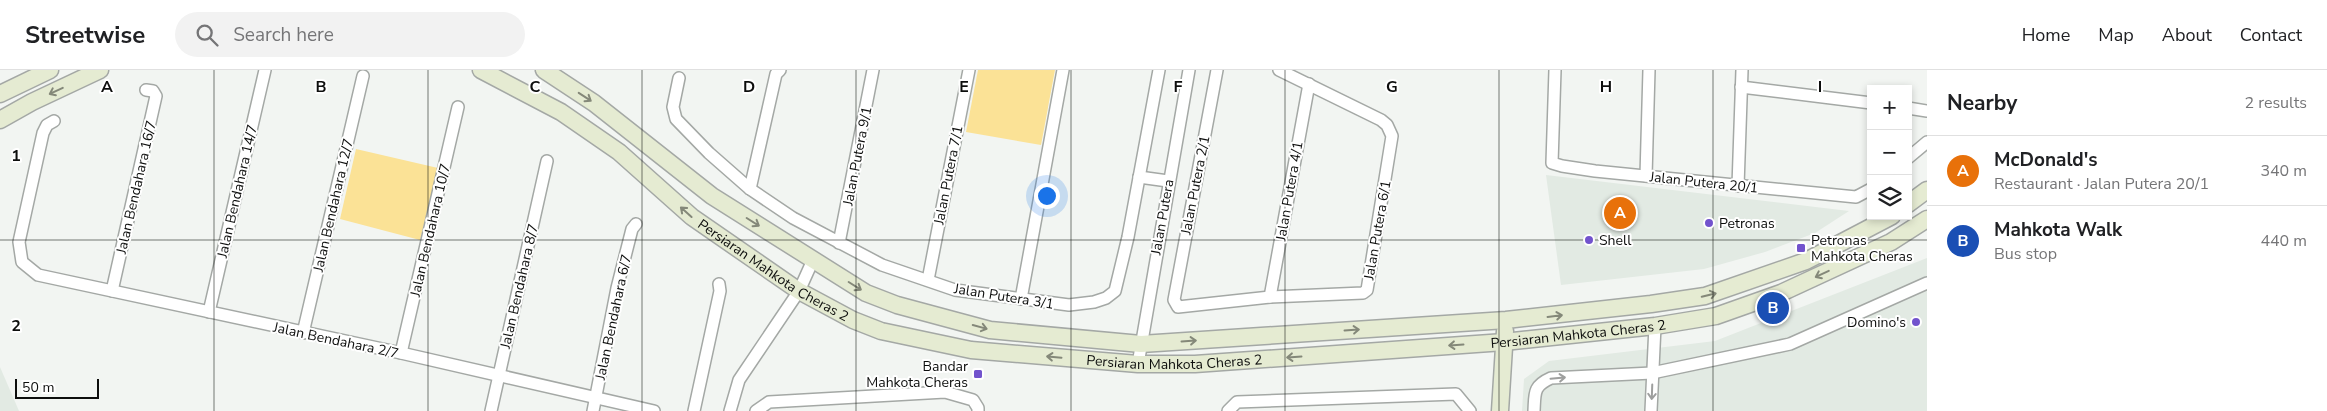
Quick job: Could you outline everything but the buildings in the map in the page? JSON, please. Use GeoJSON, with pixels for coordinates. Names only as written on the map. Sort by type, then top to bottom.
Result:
{"type":"FeatureCollection","features":[{"type":"Feature","properties":{"kind":"street"},"geometry":{"type":"LineString","coordinates":[[0,94],[50,70]]}},
{"type":"Feature","properties":{"kind":"street"},"geometry":{"type":"LineString","coordinates":[[0,120],[32,102],[100,70]]}},
{"type":"Feature","properties":{"kind":"street","name":"Jalan Bendahara 14/7"},"geometry":{"type":"LineString","coordinates":[[209,312],[265,70]]}},
{"type":"Feature","properties":{"kind":"street","name":"Persiaran Mahkota Cheras 2"},"geometry":{"type":"LineString","coordinates":[[481,70],[561,112],[619,152],[692,218],[799,291],[853,320],[881,331],[971,350],[1138,364],[1195,364],[1504,342],[1655,326],[1716,316],[1780,293],[1891,242],[1927,219]]}},
{"type":"Feature","properties":{"kind":"street","name":"Persiaran Mahkota Cheras 2"},"geometry":{"type":"LineString","coordinates":[[544,70],[594,103],[712,196],[866,293],[897,306],[990,330],[1141,344],[1506,320],[1705,296],[1818,257],[1885,220]]}},
{"type":"Feature","properties":{"kind":"street"},"geometry":{"type":"LineString","coordinates":[[750,189],[776,74],[780,70]]}},
{"type":"Feature","properties":{"kind":"street","name":"Jalan Putera 9/1"},"geometry":{"type":"LineString","coordinates":[[839,242],[873,70]]}},
{"type":"Feature","properties":{"kind":"street","name":"Jalan Putera 7/1"},"geometry":{"type":"LineString","coordinates":[[928,280],[969,70]]}},
{"type":"Feature","properties":{"kind":"street"},"geometry":{"type":"LineString","coordinates":[[1021,299],[1063,70]]}},
{"type":"Feature","properties":{"kind":"street","name":"Jalan Putera 3/1"},"geometry":{"type":"LineString","coordinates":[[679,78],[673,107],[676,119],[709,153],[750,189],[793,218],[882,266],[956,290],[1069,305],[1094,302],[1106,298],[1115,291],[1128,237],[1159,70]]}},
{"type":"Feature","properties":{"kind":"street","name":"Jalan Putera"},"geometry":{"type":"LineString","coordinates":[[1138,364],[1168,181],[1189,70]]}},
{"type":"Feature","properties":{"kind":"street","name":"Jalan Putera 2/1"},"geometry":{"type":"LineString","coordinates":[[1174,300],[1217,70]]}},
{"type":"Feature","properties":{"kind":"street","name":"Jalan Putera 6/1"},"geometry":{"type":"LineString","coordinates":[[1174,300],[1178,307],[1270,297],[1363,293],[1367,290],[1392,136],[1387,125],[1381,120],[1279,70]]}},
{"type":"Feature","properties":{"kind":"street","name":"Jalan Putera 20/1"},"geometry":{"type":"LineString","coordinates":[[1555,70],[1552,163],[1562,166],[1646,176],[1856,197],[1867,190]]}},
{"type":"Feature","properties":{"kind":"street"},"geometry":{"type":"LineString","coordinates":[[1646,176],[1649,70]]}},
{"type":"Feature","properties":{"kind":"street"},"geometry":{"type":"LineString","coordinates":[[1738,186],[1742,70]]}},
{"type":"Feature","properties":{"kind":"street","name":"Jalan Bendahara 12/7"},"geometry":{"type":"LineString","coordinates":[[304,333],[363,76]]}},
{"type":"Feature","properties":{"kind":"street","name":"Jalan Putera 4/1"},"geometry":{"type":"LineString","coordinates":[[1270,297],[1309,84]]}},
{"type":"Feature","properties":{"kind":"street"},"geometry":{"type":"LineString","coordinates":[[1741,87],[1867,103]]}},
{"type":"Feature","properties":{"kind":"street","name":"Jalan Bendahara 16/7"},"geometry":{"type":"LineString","coordinates":[[112,291],[156,96],[153,91],[146,90]]}},
{"type":"Feature","properties":{"kind":"street","name":"Jalan Bendahara 10/7"},"geometry":{"type":"LineString","coordinates":[[401,353],[458,107]]}},
{"type":"Feature","properties":{"kind":"street"},"geometry":{"type":"LineString","coordinates":[[1912,109],[1927,111]]}},
{"type":"Feature","properties":{"kind":"street","name":"Jalan Bendahara 2/7"},"geometry":{"type":"LineString","coordinates":[[54,121],[47,126],[41,142],[19,242],[22,262],[38,275],[401,353],[498,377],[654,411]]}},
{"type":"Feature","properties":{"kind":"street"},"geometry":{"type":"LineString","coordinates":[[1912,155],[1927,142]]}},
{"type":"Feature","properties":{"kind":"street","name":"Jalan Bendahara 8/7"},"geometry":{"type":"LineString","coordinates":[[491,411],[547,161]]}},
{"type":"Feature","properties":{"kind":"street"},"geometry":{"type":"LineString","coordinates":[[1139,177],[1168,181]]}},
{"type":"Feature","properties":{"kind":"street"},"geometry":{"type":"LineString","coordinates":[[1912,201],[1927,190]]}},
{"type":"Feature","properties":{"kind":"street","name":"Jalan Bendahara 6/7"},"geometry":{"type":"LineString","coordinates":[[593,411],[617,288],[632,229],[636,224]]}},
{"type":"Feature","properties":{"kind":"street"},"geometry":{"type":"LineString","coordinates":[[730,411],[739,380],[799,291],[814,260]]}},
{"type":"Feature","properties":{"kind":"street"},"geometry":{"type":"LineString","coordinates":[[1534,411],[1535,392],[1540,383],[1551,378],[1652,373],[1790,344],[1927,283]]}},
{"type":"Feature","properties":{"kind":"street"},"geometry":{"type":"LineString","coordinates":[[694,411],[720,291],[719,284]]}},
{"type":"Feature","properties":{"kind":"street"},"geometry":{"type":"LineString","coordinates":[[1500,411],[1506,320]]}},
{"type":"Feature","properties":{"kind":"street"},"geometry":{"type":"LineString","coordinates":[[1651,411],[1655,326]]}},
{"type":"Feature","properties":{"kind":"street"},"geometry":{"type":"LineString","coordinates":[[756,411],[769,402],[945,392],[972,400],[978,409]]}},
{"type":"Feature","properties":{"kind":"street"},"geometry":{"type":"LineString","coordinates":[[1228,411],[1237,402],[1456,394],[1470,411]]}},
{"type":"Feature","properties":{"kind":"shaded area"},"geometry":{"type":"Polygon","coordinates":[[[978,70],[1055,70],[1041,145],[966,132],[978,70]]]}},
{"type":"Feature","properties":{"kind":"shaded area"},"geometry":{"type":"Polygon","coordinates":[[[356,149],[438,168],[420,240],[340,219],[356,149]]]}},
{"type":"Feature","properties":{"kind":"shaded area"},"geometry":{"type":"Polygon","coordinates":[[[1546,175],[1849,211],[1815,233],[1765,252],[1704,269],[1561,285],[1546,175]]]}},
{"type":"Feature","properties":{"kind":"shaded area"},"geometry":{"type":"Polygon","coordinates":[[[1927,258],[1927,411],[1522,411],[1524,379],[1549,361],[1715,341],[1927,258]]]}},
{"type":"Feature","properties":{"kind":"shaded area"},"geometry":{"type":"Polygon","coordinates":[[[0,367],[19,411],[0,411],[0,367]]]}},
{"type":"Feature","properties":{"kind":"place","name":"McDonald's"},"geometry":{"type":"Point","coordinates":[1620,213]}},
{"type":"Feature","properties":{"kind":"place","name":"Petronas"},"geometry":{"type":"Point","coordinates":[1709,223]}},
{"type":"Feature","properties":{"kind":"place","name":"Shell"},"geometry":{"type":"Point","coordinates":[1589,240]}},
{"type":"Feature","properties":{"kind":"place","name":"Petronas Mahkota Cheras"},"geometry":{"type":"Point","coordinates":[1801,248]}},
{"type":"Feature","properties":{"kind":"place","name":"Mahkota Walk"},"geometry":{"type":"Point","coordinates":[1773,308]}},
{"type":"Feature","properties":{"kind":"place","name":"Domino's"},"geometry":{"type":"Point","coordinates":[1916,322]}},
{"type":"Feature","properties":{"kind":"place","name":"Bandar Mahkota Cheras"},"geometry":{"type":"Point","coordinates":[978,374]}}]}
